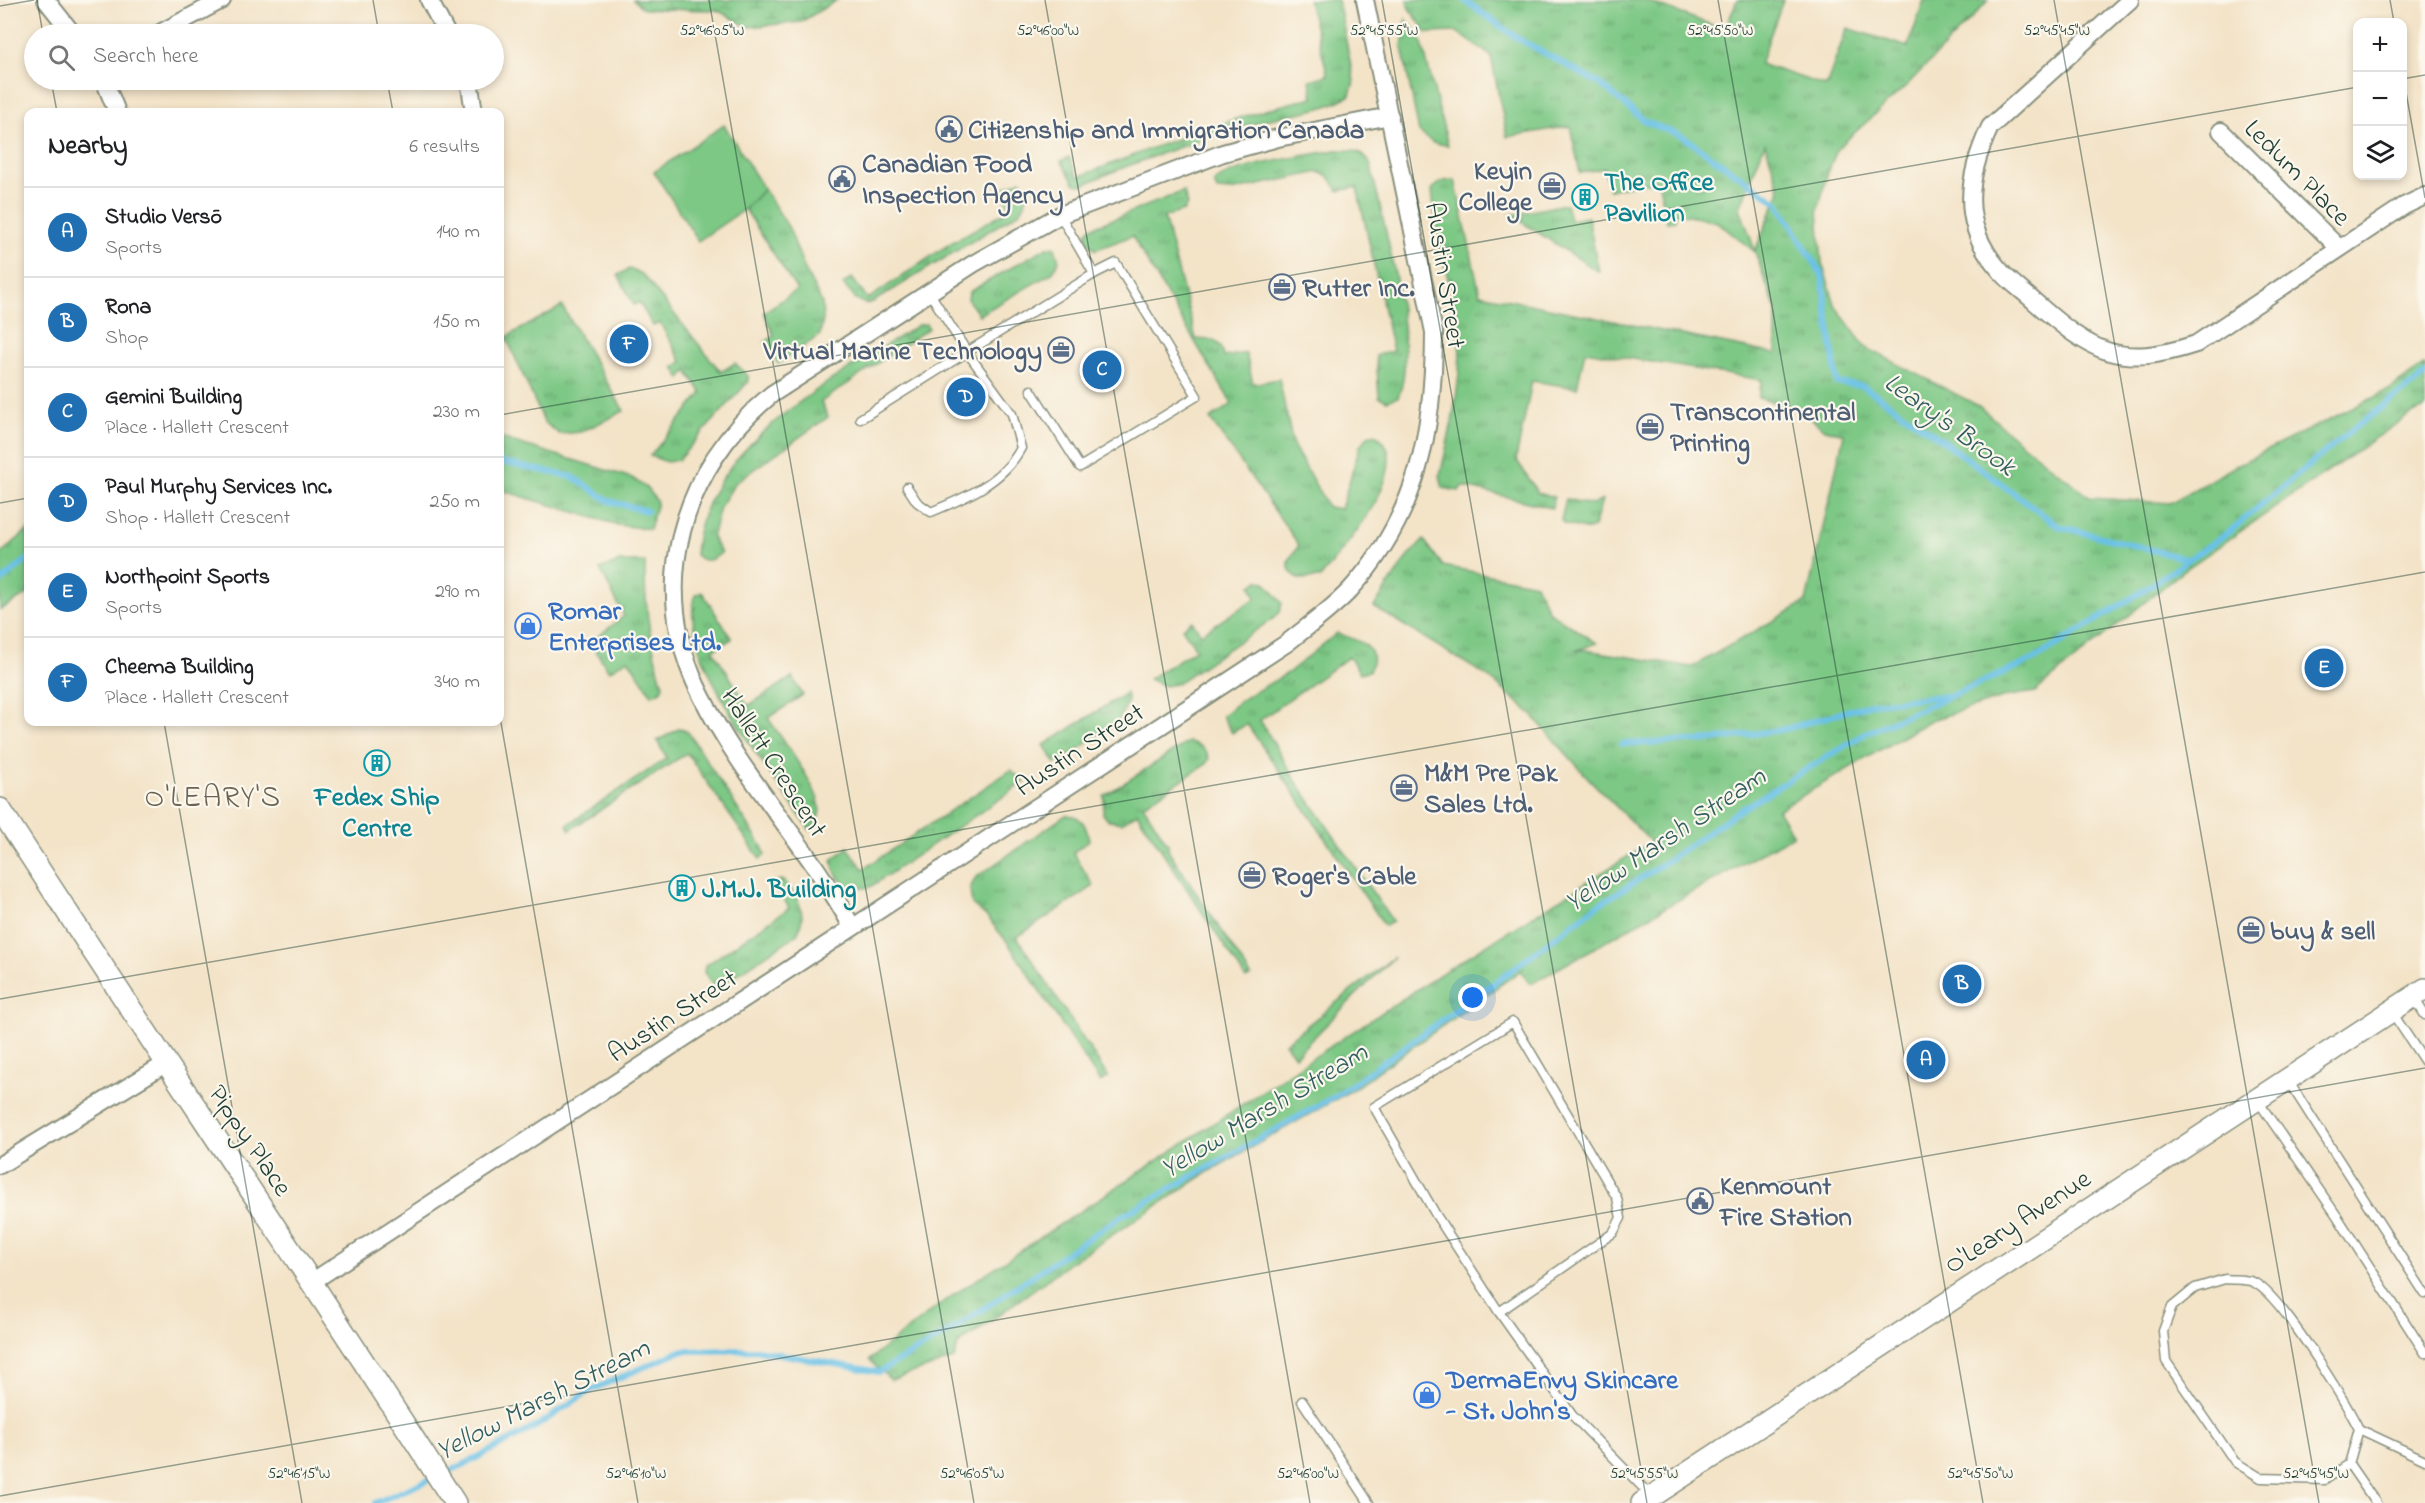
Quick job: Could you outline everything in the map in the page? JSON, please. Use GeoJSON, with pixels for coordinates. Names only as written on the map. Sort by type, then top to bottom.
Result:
{"type":"FeatureCollection","features":[{"type":"Feature","properties":{"kind":"street"},"geometry":{"type":"LineString","coordinates":[[46,0],[65,24]]}},
{"type":"Feature","properties":{"kind":"street"},"geometry":{"type":"LineString","coordinates":[[177,24],[222,0]]}},
{"type":"Feature","properties":{"kind":"street"},"geometry":{"type":"LineString","coordinates":[[429,0],[442,24]]}},
{"type":"Feature","properties":{"kind":"street","name":"Austin Street"},"geometry":{"type":"LineString","coordinates":[[313,1281],[1287,643],[1350,590],[1393,529],[1413,488],[1429,426],[1434,378],[1434,332],[1365,0]]}},
{"type":"Feature","properties":{"kind":"street"},"geometry":{"type":"LineString","coordinates":[[2130,0],[1990,127],[1977,155],[1970,186],[1972,218],[1981,244],[1998,269],[2073,335],[2105,351],[2138,357],[2167,353],[2196,344],[2404,206],[2425,196]]}},
{"type":"Feature","properties":{"kind":"street"},"geometry":{"type":"LineString","coordinates":[[108,90],[115,108]]}},
{"type":"Feature","properties":{"kind":"street"},"geometry":{"type":"LineString","coordinates":[[471,90],[473,108]]}},
{"type":"Feature","properties":{"kind":"street","name":"Hallett Crescent"},"geometry":{"type":"LineString","coordinates":[[852,927],[837,898],[800,847],[701,695],[689,668],[676,605],[680,537],[689,505],[702,477],[722,444],[747,415],[772,394],[929,292],[1060,215],[1223,153],[1278,138],[1390,116]]}},
{"type":"Feature","properties":{"kind":"street","name":"Ledum Place"},"geometry":{"type":"LineString","coordinates":[[2221,131],[2340,248]]}},
{"type":"Feature","properties":{"kind":"street","name":"Pippy Place"},"geometry":{"type":"LineString","coordinates":[[0,809],[165,1064],[313,1281],[451,1497]]}},
{"type":"Feature","properties":{"kind":"street","name":"O'Leary Avenue"},"geometry":{"type":"LineString","coordinates":[[1647,1499],[2419,993]]}},
{"type":"Feature","properties":{"kind":"street"},"geometry":{"type":"LineString","coordinates":[[0,1165],[165,1064]]}},
{"type":"Feature","properties":{"kind":"lane"},"geometry":{"type":"LineString","coordinates":[[1060,215],[1094,274]]}},
{"type":"Feature","properties":{"kind":"lane"},"geometry":{"type":"LineString","coordinates":[[860,419],[1094,274],[1116,263],[1197,396],[1080,467],[1031,390]]}},
{"type":"Feature","properties":{"kind":"lane"},"geometry":{"type":"LineString","coordinates":[[907,487],[916,502],[931,512],[961,500],[996,478],[1012,464],[1020,448],[1012,414],[966,352],[929,292]]}},
{"type":"Feature","properties":{"kind":"lane"},"geometry":{"type":"LineString","coordinates":[[2419,993],[2425,1015]]}},
{"type":"Feature","properties":{"kind":"lane"},"geometry":{"type":"LineString","coordinates":[[2391,1011],[2425,1062]]}},
{"type":"Feature","properties":{"kind":"lane"},"geometry":{"type":"LineString","coordinates":[[1499,1312],[1613,1233],[1621,1218],[1621,1209],[1613,1189],[1513,1022],[1374,1107],[1436,1215],[1499,1312],[1572,1415],[1647,1499]]}},
{"type":"Feature","properties":{"kind":"lane"},"geometry":{"type":"LineString","coordinates":[[2287,1078],[2422,1281],[2425,1294]]}},
{"type":"Feature","properties":{"kind":"lane"},"geometry":{"type":"LineString","coordinates":[[2257,1098],[2337,1216],[2425,1353]]}},
{"type":"Feature","properties":{"kind":"lane"},"geometry":{"type":"LineString","coordinates":[[2359,1429],[2349,1464],[2325,1480],[2292,1481],[2261,1478],[2235,1462],[2166,1362],[2163,1331],[2172,1307],[2195,1288],[2225,1279],[2253,1282],[2276,1301],[2344,1401],[2359,1429],[2425,1460]]}},
{"type":"Feature","properties":{"kind":"lane"},"geometry":{"type":"LineString","coordinates":[[1302,1401],[1369,1503]]}},
{"type":"Feature","properties":{"kind":"lane"},"geometry":{"type":"LineString","coordinates":[[2349,1464],[2376,1503]]}},
{"type":"Feature","properties":{"kind":"green space"},"geometry":{"type":"Polygon","coordinates":[[[633,0],[837,0],[801,22],[748,27],[717,10],[644,9],[633,0]]]}},
{"type":"Feature","properties":{"kind":"green space"},"geometry":{"type":"Polygon","coordinates":[[[1308,0],[1338,0],[1354,81],[1350,95],[1330,105],[1274,118],[1217,135],[1149,158],[1082,185],[1075,184],[1061,161],[1069,157],[1078,177],[1194,133],[1313,97],[1310,80],[1328,75],[1308,0]]]}},
{"type":"Feature","properties":{"kind":"green space"},"geometry":{"type":"Polygon","coordinates":[[[1407,0],[1644,0],[1725,30],[1737,0],[1783,0],[1760,64],[1826,86],[1847,28],[1908,47],[1924,0],[1989,0],[1908,84],[1838,148],[1828,171],[1818,210],[1822,263],[1836,307],[1865,347],[1979,406],[2015,438],[2091,498],[2170,503],[2241,463],[2387,391],[2425,365],[2425,408],[2411,414],[2183,571],[2035,692],[2009,696],[1931,720],[1778,810],[1793,835],[1531,984],[1520,971],[1350,1091],[1208,1172],[1071,1262],[958,1345],[954,1359],[891,1380],[869,1360],[944,1301],[1448,969],[1651,842],[1590,780],[1529,712],[1487,676],[1374,607],[1405,560],[1424,540],[1443,566],[1536,584],[1549,612],[1597,643],[1575,651],[1586,650],[1692,667],[1806,602],[1844,434],[1822,428],[1802,410],[1758,398],[1762,380],[1585,351],[1577,388],[1532,381],[1516,459],[1538,493],[1554,497],[1552,508],[1462,486],[1459,491],[1443,488],[1440,475],[1458,383],[1460,346],[1432,189],[1443,181],[1455,180],[1480,294],[1776,354],[1776,310],[1755,252],[1717,222],[1675,213],[1675,221],[1667,222],[1658,180],[1609,190],[1605,168],[1580,173],[1570,126],[1507,137],[1491,56],[1457,32],[1427,33],[1408,7],[1407,0]],[[1765,143],[1740,208],[1755,251],[1780,191],[1765,143]]]}},
{"type":"Feature","properties":{"kind":"green space"},"geometry":{"type":"Polygon","coordinates":[[[1406,19],[1421,39],[1448,145],[1433,143],[1419,132],[1402,47],[1406,19]]]}},
{"type":"Feature","properties":{"kind":"green space"},"geometry":{"type":"Polygon","coordinates":[[[724,125],[764,189],[745,209],[698,241],[654,172],[724,125]]]}},
{"type":"Feature","properties":{"kind":"green space"},"geometry":{"type":"Polygon","coordinates":[[[1336,150],[1361,153],[1371,166],[1397,284],[1405,348],[1404,376],[1398,397],[1387,401],[1379,397],[1376,355],[1393,351],[1357,187],[1338,191],[1330,178],[1319,172],[1231,191],[1217,190],[1214,183],[1235,171],[1252,166],[1336,150]]]}},
{"type":"Feature","properties":{"kind":"green space"},"geometry":{"type":"Polygon","coordinates":[[[1021,180],[1026,196],[1025,204],[1020,212],[873,302],[866,304],[856,300],[843,284],[852,278],[868,299],[951,243],[1010,209],[1002,189],[1021,180]]]}},
{"type":"Feature","properties":{"kind":"green space"},"geometry":{"type":"Polygon","coordinates":[[[764,189],[789,228],[805,270],[822,303],[823,320],[820,335],[778,364],[765,342],[774,336],[764,312],[797,290],[745,209],[764,189]]]}},
{"type":"Feature","properties":{"kind":"green space"},"geometry":{"type":"Polygon","coordinates":[[[1184,191],[1187,204],[1184,211],[1164,217],[1196,339],[1214,340],[1221,347],[1224,357],[1246,353],[1253,384],[1279,379],[1293,445],[1328,507],[1341,509],[1360,446],[1368,436],[1375,434],[1387,447],[1389,465],[1373,507],[1320,578],[1298,579],[1290,571],[1288,562],[1299,545],[1210,419],[1232,404],[1132,236],[1095,250],[1087,242],[1086,233],[1090,228],[1184,191]]]}},
{"type":"Feature","properties":{"kind":"green space"},"geometry":{"type":"Polygon","coordinates":[[[1566,204],[1570,220],[1588,217],[1599,272],[1511,215],[1566,204]]]}},
{"type":"Feature","properties":{"kind":"green space"},"geometry":{"type":"Polygon","coordinates":[[[1047,247],[1055,247],[1059,261],[1052,273],[979,315],[968,300],[969,292],[1047,247]]]}},
{"type":"Feature","properties":{"kind":"green space"},"geometry":{"type":"Polygon","coordinates":[[[629,269],[642,274],[721,372],[735,363],[748,376],[748,382],[678,460],[667,462],[650,456],[702,393],[687,371],[680,378],[674,367],[682,362],[660,323],[653,326],[639,302],[634,305],[618,275],[629,269]]]}},
{"type":"Feature","properties":{"kind":"green space"},"geometry":{"type":"Polygon","coordinates":[[[562,306],[624,411],[581,432],[559,434],[544,422],[506,337],[562,306]]]}},
{"type":"Feature","properties":{"kind":"green space"},"geometry":{"type":"Polygon","coordinates":[[[926,324],[929,328],[821,402],[828,417],[736,482],[720,507],[712,538],[721,553],[708,560],[695,555],[703,516],[721,480],[747,448],[778,419],[813,392],[918,325],[926,324]]]}},
{"type":"Feature","properties":{"kind":"green space"},"geometry":{"type":"Polygon","coordinates":[[[504,439],[632,478],[648,489],[657,502],[650,529],[618,525],[504,491],[504,439]]]}},
{"type":"Feature","properties":{"kind":"green space"},"geometry":{"type":"Polygon","coordinates":[[[1566,499],[1593,505],[1602,500],[1594,527],[1589,530],[1564,524],[1561,520],[1566,499]]]}},
{"type":"Feature","properties":{"kind":"green space"},"geometry":{"type":"Polygon","coordinates":[[[24,533],[24,596],[0,610],[0,554],[24,533]]]}},
{"type":"Feature","properties":{"kind":"green space"},"geometry":{"type":"Polygon","coordinates":[[[619,562],[645,562],[649,624],[663,685],[661,691],[652,695],[628,659],[609,671],[590,643],[624,616],[600,569],[619,562]]]}},
{"type":"Feature","properties":{"kind":"green space"},"geometry":{"type":"Polygon","coordinates":[[[1258,581],[1265,582],[1282,603],[1280,612],[1274,618],[1176,684],[1164,686],[1149,679],[1196,649],[1182,628],[1192,621],[1201,634],[1256,598],[1251,585],[1258,581]]]}},
{"type":"Feature","properties":{"kind":"green space"},"geometry":{"type":"Polygon","coordinates":[[[702,592],[732,639],[713,650],[748,706],[792,677],[803,695],[768,718],[807,776],[818,800],[819,815],[810,830],[753,749],[714,683],[700,650],[693,621],[695,595],[702,592]]]}},
{"type":"Feature","properties":{"kind":"green space"},"geometry":{"type":"Polygon","coordinates":[[[1337,633],[1359,641],[1370,649],[1372,662],[1369,671],[1360,673],[1349,657],[1260,720],[1294,778],[1393,922],[1385,926],[1247,724],[1232,733],[1222,716],[1241,700],[1288,673],[1337,633]]]}},
{"type":"Feature","properties":{"kind":"green space"},"geometry":{"type":"Polygon","coordinates":[[[1126,693],[1128,701],[1118,722],[1056,764],[1044,745],[1126,693]]]}},
{"type":"Feature","properties":{"kind":"green space"},"geometry":{"type":"Polygon","coordinates":[[[680,728],[688,732],[763,848],[765,855],[760,859],[687,753],[570,830],[567,825],[667,758],[657,741],[680,728]]]}},
{"type":"Feature","properties":{"kind":"green space"},"geometry":{"type":"Polygon","coordinates":[[[1188,742],[1204,749],[1209,759],[1205,765],[1143,805],[1169,846],[1167,848],[1251,976],[1246,979],[1137,813],[1121,823],[1108,820],[1103,814],[1104,796],[1188,742]]]}},
{"type":"Feature","properties":{"kind":"green space"},"geometry":{"type":"Polygon","coordinates":[[[1011,770],[1025,782],[870,887],[855,888],[840,880],[832,860],[848,847],[863,869],[1011,770]]]}},
{"type":"Feature","properties":{"kind":"green space"},"geometry":{"type":"Polygon","coordinates":[[[1066,815],[1080,819],[1087,830],[1089,840],[1073,853],[1094,886],[1017,937],[1108,1077],[1100,1082],[1008,943],[986,916],[972,904],[970,889],[975,878],[1066,815]]]}},
{"type":"Feature","properties":{"kind":"green space"},"geometry":{"type":"Polygon","coordinates":[[[782,880],[797,898],[802,912],[802,920],[796,935],[715,989],[704,972],[705,966],[789,908],[774,882],[782,880]]]}},
{"type":"Feature","properties":{"kind":"green space"},"geometry":{"type":"Polygon","coordinates":[[[1394,957],[1295,1056],[1285,1043],[1394,957]]]}},
{"type":"Feature","properties":{"kind":"waterway","name":"Leary's Brook"},"geometry":{"type":"LineString","coordinates":[[1464,0],[1517,38],[1600,84],[1646,122],[1682,136],[1778,203],[1822,275],[1837,383],[1863,386],[1942,440],[2058,526],[2187,559]]}},
{"type":"Feature","properties":{"kind":"waterway","name":"Yellow Marsh Stream"},"geometry":{"type":"LineString","coordinates":[[375,1503],[463,1465],[537,1426],[589,1391],[681,1351],[757,1350],[879,1372],[946,1334],[1120,1217],[1337,1095],[1493,984],[1598,905],[1666,862],[1737,812],[1866,733],[2033,660],[2138,594],[2230,531],[2354,428],[2425,375]]}},
{"type":"Feature","properties":{"kind":"waterway"},"geometry":{"type":"LineString","coordinates":[[504,463],[573,477],[609,501],[647,511]]}},
{"type":"Feature","properties":{"kind":"waterway"},"geometry":{"type":"LineString","coordinates":[[0,582],[24,562]]}},
{"type":"Feature","properties":{"kind":"waterway"},"geometry":{"type":"LineString","coordinates":[[1622,744],[1713,740],[1786,729],[1874,703],[1943,696]]}},
{"type":"Feature","properties":{"kind":"place","name":"Citizenship and Immigration Canada"},"geometry":{"type":"Point","coordinates":[949,129]}},
{"type":"Feature","properties":{"kind":"place","name":"Canadian Food Inspection Agency"},"geometry":{"type":"Point","coordinates":[842,179]}},
{"type":"Feature","properties":{"kind":"place","name":"Keyin College"},"geometry":{"type":"Point","coordinates":[1552,186]}},
{"type":"Feature","properties":{"kind":"place","name":"The Office Pavilion"},"geometry":{"type":"Point","coordinates":[1585,197]}},
{"type":"Feature","properties":{"kind":"place","name":"Rutter Inc."},"geometry":{"type":"Point","coordinates":[1282,287]}},
{"type":"Feature","properties":{"kind":"place","name":"Cheema Building"},"geometry":{"type":"Point","coordinates":[629,344]}},
{"type":"Feature","properties":{"kind":"place","name":"Virtual Marine Technology"},"geometry":{"type":"Point","coordinates":[1061,350]}},
{"type":"Feature","properties":{"kind":"place","name":"Gemini Building"},"geometry":{"type":"Point","coordinates":[1102,370]}},
{"type":"Feature","properties":{"kind":"place","name":"Paul Murphy Services Inc."},"geometry":{"type":"Point","coordinates":[966,397]}},
{"type":"Feature","properties":{"kind":"place","name":"Transcontinental Printing"},"geometry":{"type":"Point","coordinates":[1650,427]}},
{"type":"Feature","properties":{"kind":"place","name":"Romar Enterprises Ltd."},"geometry":{"type":"Point","coordinates":[528,626]}},
{"type":"Feature","properties":{"kind":"place","name":"Northpoint Sports"},"geometry":{"type":"Point","coordinates":[2324,668]}},
{"type":"Feature","properties":{"kind":"place","name":"Fedex Ship Centre"},"geometry":{"type":"Point","coordinates":[377,763]}},
{"type":"Feature","properties":{"kind":"place","name":"M&M Pre Pak Sales Ltd."},"geometry":{"type":"Point","coordinates":[1404,788]}},
{"type":"Feature","properties":{"kind":"place","name":"Roger's Cable"},"geometry":{"type":"Point","coordinates":[1252,875]}},
{"type":"Feature","properties":{"kind":"place","name":"J.M.J. Building"},"geometry":{"type":"Point","coordinates":[682,888]}},
{"type":"Feature","properties":{"kind":"place","name":"buy & sell"},"geometry":{"type":"Point","coordinates":[2251,930]}},
{"type":"Feature","properties":{"kind":"place","name":"Rona"},"geometry":{"type":"Point","coordinates":[1962,984]}},
{"type":"Feature","properties":{"kind":"place","name":"Studio Versō"},"geometry":{"type":"Point","coordinates":[1926,1060]}},
{"type":"Feature","properties":{"kind":"place","name":"Kenmount Fire Station"},"geometry":{"type":"Point","coordinates":[1700,1201]}},
{"type":"Feature","properties":{"kind":"place","name":"DermaEnvy Skincare - St. John's"},"geometry":{"type":"Point","coordinates":[1427,1395]}},
{"type":"Feature","properties":{"kind":"district","name":"O'LEARY'S"},"geometry":{"type":"Point","coordinates":[213,796]}}]}
